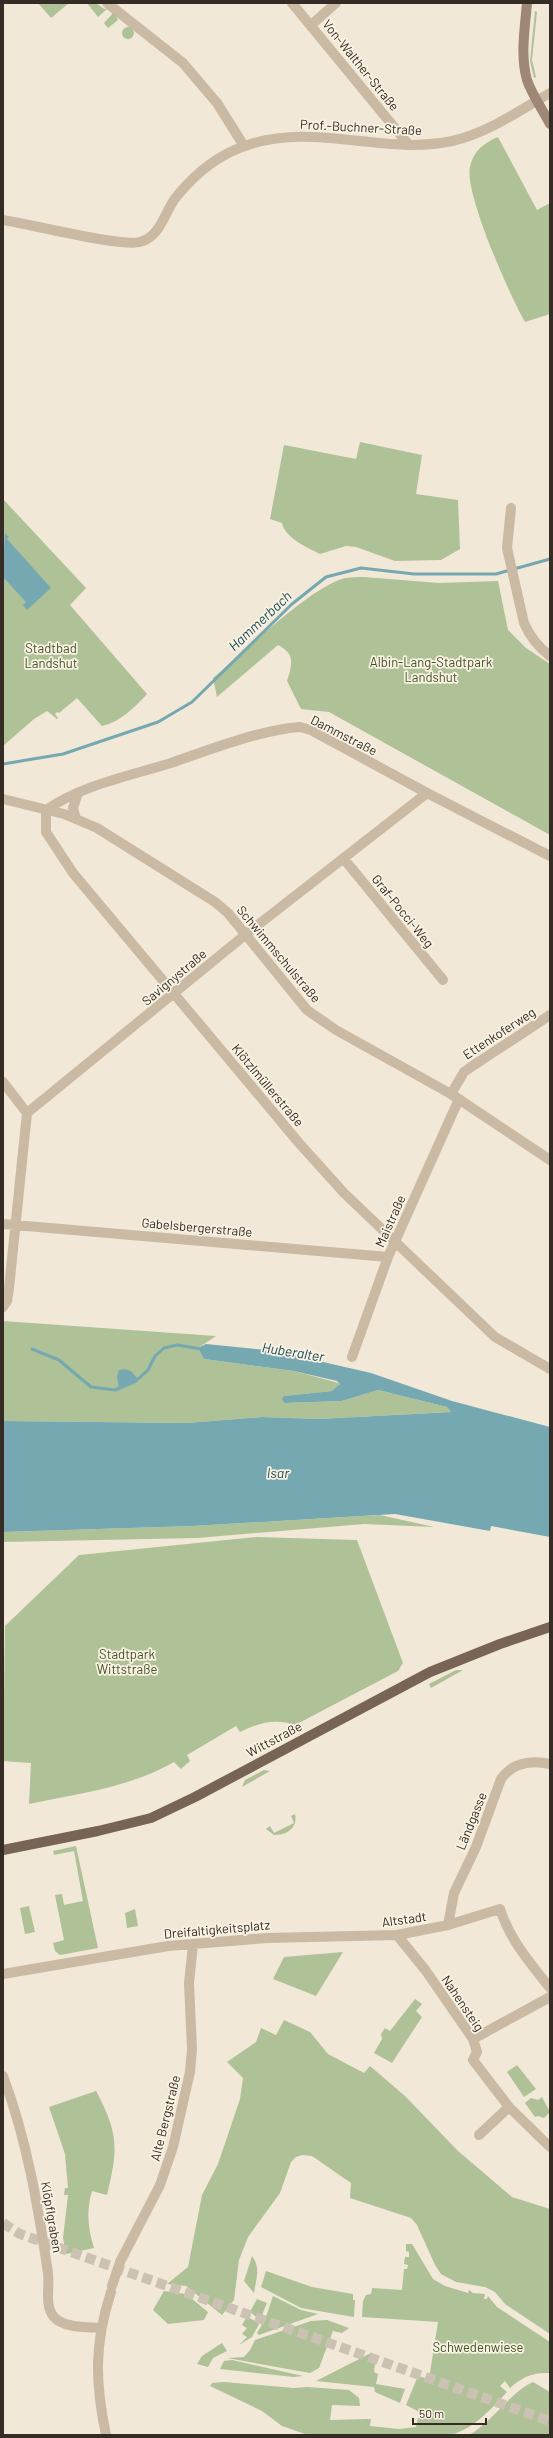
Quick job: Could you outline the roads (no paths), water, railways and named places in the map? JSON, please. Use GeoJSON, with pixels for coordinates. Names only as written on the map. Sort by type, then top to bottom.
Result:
{"type":"FeatureCollection","features":[{"type":"Feature","properties":{"kind":"main road"},"geometry":{"type":"LineString","coordinates":[[527,3],[523,52],[524,67],[528,82],[550,124]]}},
{"type":"Feature","properties":{"kind":"main road","name":"Wittstraße"},"geometry":{"type":"LineString","coordinates":[[3,1850],[98,1831],[151,1818],[195,1797],[430,1672],[500,1644],[550,1628]]}},
{"type":"Feature","properties":{"kind":"street"},"geometry":{"type":"LineString","coordinates":[[107,3],[183,63],[216,103],[244,146]]}},
{"type":"Feature","properties":{"kind":"street","name":"Von-Walther-Straße"},"geometry":{"type":"LineString","coordinates":[[292,3],[408,144]]}},
{"type":"Feature","properties":{"kind":"street"},"geometry":{"type":"LineString","coordinates":[[311,25],[336,3]]}},
{"type":"Feature","properties":{"kind":"street","name":"Prof.-Buchner-Straße"},"geometry":{"type":"LineString","coordinates":[[3,220],[104,239],[140,242],[155,233],[178,195],[205,168],[226,154],[244,146],[271,138],[314,136],[408,144],[440,143],[465,138],[550,93]]}},
{"type":"Feature","properties":{"kind":"street"},"geometry":{"type":"LineString","coordinates":[[511,508],[507,548],[517,597],[528,634],[540,649],[550,656]]}},
{"type":"Feature","properties":{"kind":"street","name":"Dammstraße"},"geometry":{"type":"LineString","coordinates":[[46,810],[66,797],[227,744],[300,727],[311,730],[426,793],[550,856]]}},
{"type":"Feature","properties":{"kind":"street"},"geometry":{"type":"LineString","coordinates":[[76,819],[73,808],[78,793]]}},
{"type":"Feature","properties":{"kind":"street","name":"Savignystraße"},"geometry":{"type":"LineString","coordinates":[[27,1113],[173,993],[426,793]]}},
{"type":"Feature","properties":{"kind":"street"},"geometry":{"type":"LineString","coordinates":[[3,800],[46,810]]}},
{"type":"Feature","properties":{"kind":"street","name":"Schwimmschulstraße"},"geometry":{"type":"LineString","coordinates":[[46,810],[76,819],[117,839],[215,902],[228,913],[307,1010],[336,1030],[455,1097],[550,1160]]}},
{"type":"Feature","properties":{"kind":"street","name":"Klötzlmüllerstraße"},"geometry":{"type":"LineString","coordinates":[[46,810],[46,832],[73,873],[299,1143],[344,1194],[495,1337],[550,1369]]}},
{"type":"Feature","properties":{"kind":"street","name":"Graf-Pocci-Weg"},"geometry":{"type":"LineString","coordinates":[[344,859],[443,980]]}},
{"type":"Feature","properties":{"kind":"street","name":"Ettenkoferweg"},"geometry":{"type":"LineString","coordinates":[[455,1097],[464,1072],[550,1015]]}},
{"type":"Feature","properties":{"kind":"street"},"geometry":{"type":"LineString","coordinates":[[3,1082],[27,1113],[9,1288],[7,1301],[3,1307]]}},
{"type":"Feature","properties":{"kind":"street","name":"Maistraße"},"geometry":{"type":"LineString","coordinates":[[352,1357],[388,1257],[396,1244],[455,1097]]}},
{"type":"Feature","properties":{"kind":"street","name":"Gabelsbergerstraße"},"geometry":{"type":"LineString","coordinates":[[3,1224],[388,1257]]}},
{"type":"Feature","properties":{"kind":"street","name":"Ländgasse"},"geometry":{"type":"LineString","coordinates":[[448,1925],[454,1893],[476,1847],[501,1779],[508,1770],[519,1764],[536,1762],[550,1764]]}},
{"type":"Feature","properties":{"kind":"street","name":"Altstadt"},"geometry":{"type":"LineString","coordinates":[[310,1937],[397,1935],[448,1925],[500,1909],[504,1924],[517,1946],[550,1988]]}},
{"type":"Feature","properties":{"kind":"street","name":"Nahensteig"},"geometry":{"type":"LineString","coordinates":[[397,1935],[426,1971],[473,2039],[477,2052],[473,2060],[508,2107],[550,2147]]}},
{"type":"Feature","properties":{"kind":"street","name":"Dreifaltigkeitsplatz"},"geometry":{"type":"LineString","coordinates":[[3,1974],[127,1951],[267,1938],[310,1937]]}},
{"type":"Feature","properties":{"kind":"street","name":"Alte Bergstraße"},"geometry":{"type":"LineString","coordinates":[[106,2435],[97,2387],[96,2368],[100,2328],[120,2262],[160,2185],[174,2142],[190,2072],[192,2049],[189,1983],[193,1945]]}},
{"type":"Feature","properties":{"kind":"street"},"geometry":{"type":"LineString","coordinates":[[473,2039],[550,1997]]}},
{"type":"Feature","properties":{"kind":"street","name":"Klöpflgraben"},"geometry":{"type":"LineString","coordinates":[[3,2076],[24,2137],[34,2185],[48,2277],[49,2306],[53,2316],[59,2322],[100,2328]]}},
{"type":"Feature","properties":{"kind":"street"},"geometry":{"type":"LineString","coordinates":[[479,2135],[508,2107]]}},
{"type":"Feature","properties":{"kind":"water"},"geometry":{"type":"Polygon","coordinates":[[[5,533],[9,537],[7,539],[51,588],[27,610],[23,605],[26,602],[3,577],[5,533]]]}},
{"type":"Feature","properties":{"kind":"water","name":"Isar"},"geometry":{"type":"Polygon","coordinates":[[[206,1344],[275,1351],[371,1373],[452,1401],[550,1427],[550,1537],[491,1526],[490,1531],[395,1514],[193,1526],[3,1532],[3,1421],[187,1423],[262,1417],[319,1419],[451,1412],[447,1407],[378,1390],[342,1401],[285,1403],[282,1399],[284,1396],[332,1391],[340,1384],[337,1381],[294,1371],[204,1359],[198,1348],[206,1344]]]}},
{"type":"Feature","properties":{"kind":"water"},"geometry":{"type":"Polygon","coordinates":[[[124,1369],[131,1371],[138,1379],[119,1388],[117,1377],[119,1370],[124,1369]]]}},
{"type":"Feature","properties":{"kind":"waterway","name":"Hammerbach"},"geometry":{"type":"LineString","coordinates":[[3,764],[63,754],[158,722],[192,702],[292,604],[326,577],[361,568],[414,574],[496,574],[550,559]]}},
{"type":"Feature","properties":{"kind":"waterway","name":"Huberalter"},"geometry":{"type":"LineString","coordinates":[[32,1349],[59,1360],[91,1387],[115,1390],[136,1381],[148,1370],[155,1356],[164,1348],[177,1345],[201,1349]]}},
{"type":"Feature","properties":{"kind":"tunnel"},"geometry":{"type":"LineString","coordinates":[[3,2223],[20,2234],[550,2421]]}},
{"type":"Feature","properties":{"kind":"park label","name":"Stadtbad Landshut"},"geometry":{"type":"Point","coordinates":[51,656]}},
{"type":"Feature","properties":{"kind":"park label","name":"Albin-Lang-Stadtpark Landshut"},"geometry":{"type":"Point","coordinates":[431,670]}},
{"type":"Feature","properties":{"kind":"park label","name":"Stadtpark Wittstraße"},"geometry":{"type":"Point","coordinates":[127,1662]}},
{"type":"Feature","properties":{"kind":"park label","name":"Schwedenwiese"},"geometry":{"type":"Point","coordinates":[478,2347]}}]}
